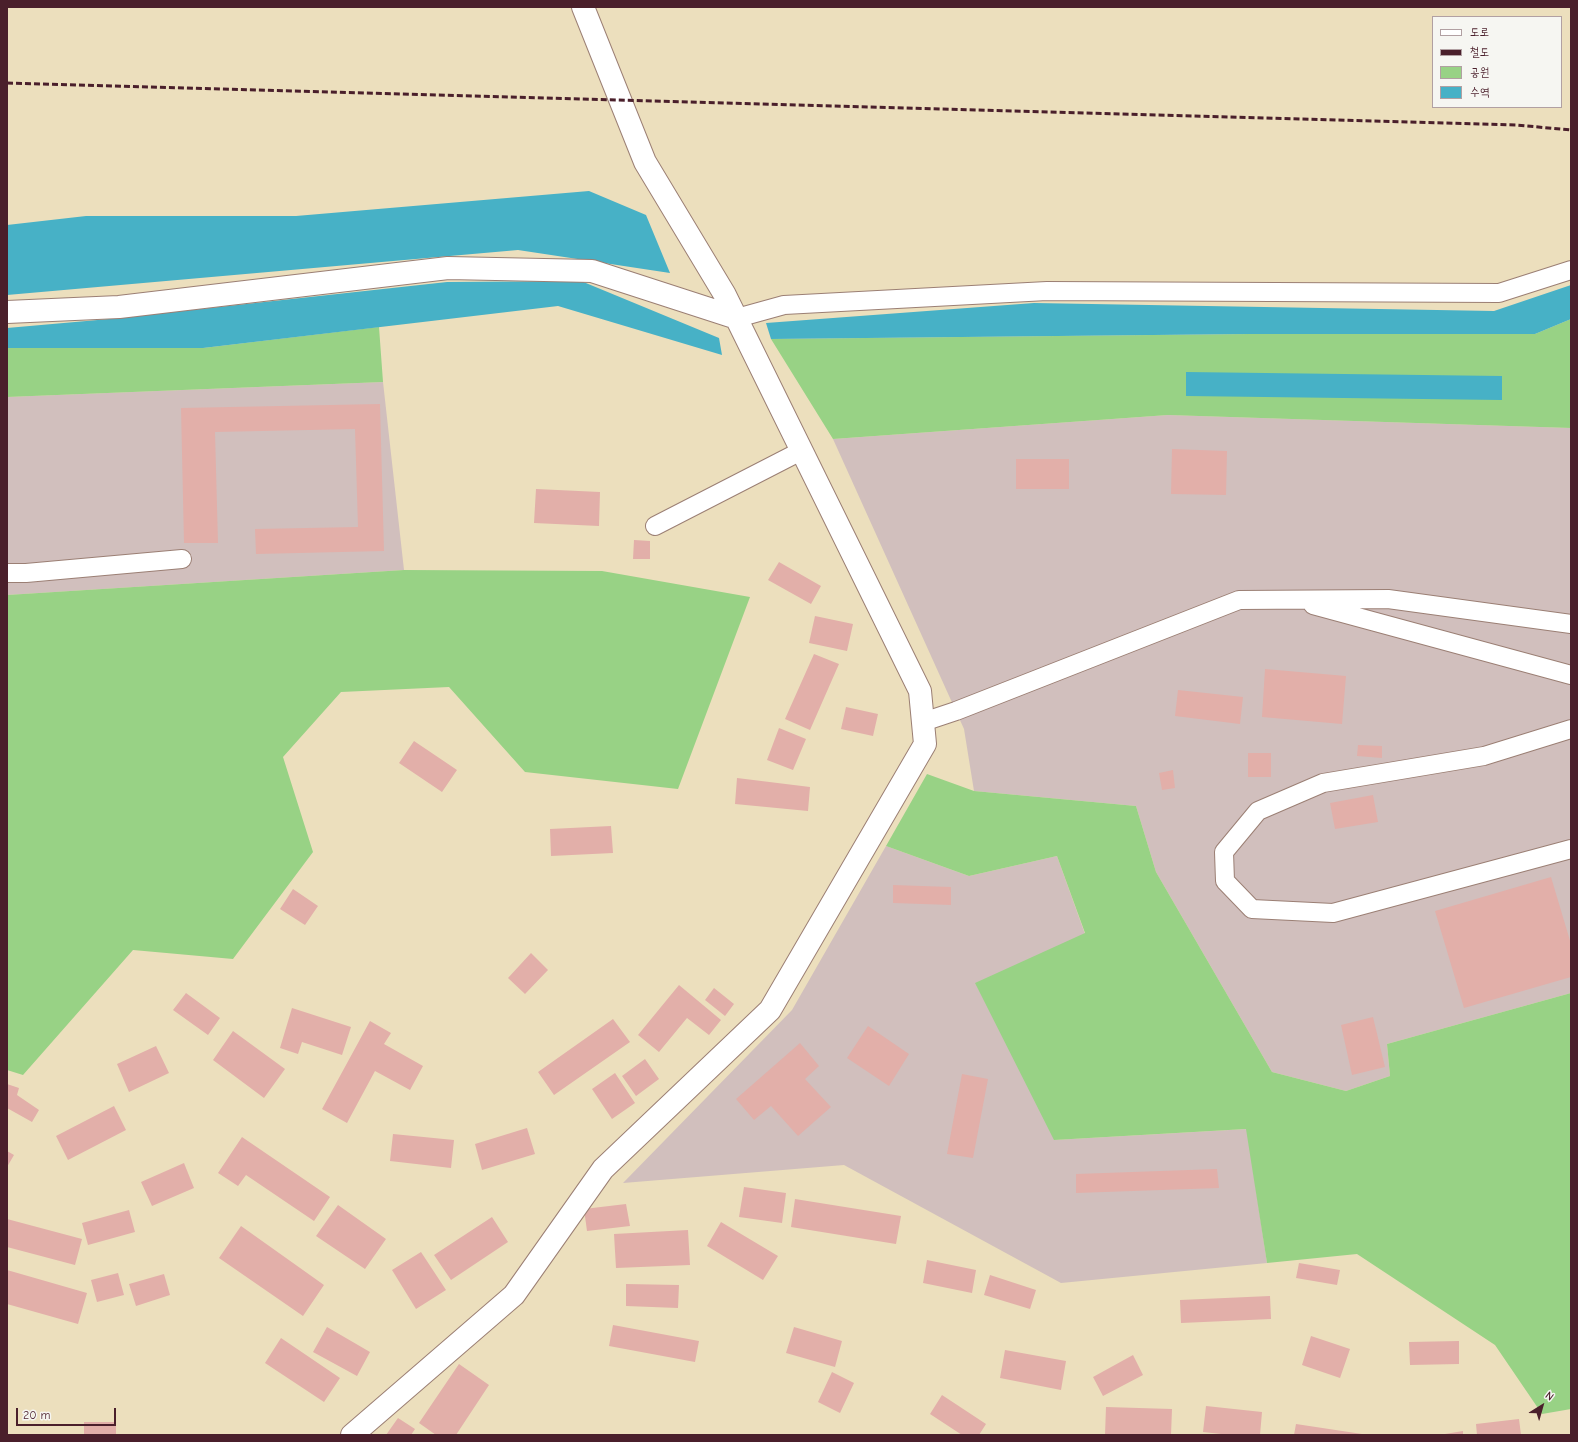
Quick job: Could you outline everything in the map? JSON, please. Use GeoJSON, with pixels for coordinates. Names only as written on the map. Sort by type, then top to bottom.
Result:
{"type":"FeatureCollection","features":[{"type":"Feature","properties":{"kind":"street"},"geometry":{"type":"LineString","coordinates":[[352,1435],[514,1295],[602,1169],[770,1010],[925,744],[920,692],[725,295],[645,162],[583,7]]}},
{"type":"Feature","properties":{"kind":"street"},"geometry":{"type":"LineString","coordinates":[[7,312],[119,307],[448,268],[592,271],[736,318]]}},
{"type":"Feature","properties":{"kind":"lane"},"geometry":{"type":"LineString","coordinates":[[736,318],[784,305],[1047,290],[1499,293],[1571,270]]}},
{"type":"Feature","properties":{"kind":"lane"},"geometry":{"type":"LineString","coordinates":[[655,526],[801,451]]}},
{"type":"Feature","properties":{"kind":"lane"},"geometry":{"type":"LineString","coordinates":[[7,573],[26,573],[182,558]]}},
{"type":"Feature","properties":{"kind":"lane"},"geometry":{"type":"LineString","coordinates":[[923,722],[956,711],[1239,600],[1388,598],[1571,624]]}},
{"type":"Feature","properties":{"kind":"lane"},"geometry":{"type":"LineString","coordinates":[[1291,599],[1571,675]]}},
{"type":"Feature","properties":{"kind":"lane"},"geometry":{"type":"LineString","coordinates":[[1571,729],[1484,756],[1323,783],[1258,811],[1224,852],[1225,881],[1252,909],[1334,913],[1571,849]]}},
{"type":"Feature","properties":{"kind":"shaded area"},"geometry":{"type":"Polygon","coordinates":[[[383,382],[404,570],[7,595],[7,397],[383,382]]]}},
{"type":"Feature","properties":{"kind":"shaded area"},"geometry":{"type":"Polygon","coordinates":[[[1168,415],[1571,428],[1571,993],[1387,1044],[1390,1076],[1346,1091],[1272,1072],[1156,872],[1136,806],[974,791],[964,729],[833,439],[1168,415]]]}},
{"type":"Feature","properties":{"kind":"shaded area"},"geometry":{"type":"Polygon","coordinates":[[[886,846],[969,876],[1057,856],[1085,934],[1054,1140],[1247,1129],[1267,1263],[1061,1283],[844,1165],[623,1183],[792,1010],[886,846]]]}},
{"type":"Feature","properties":{"kind":"green space"},"geometry":{"type":"Polygon","coordinates":[[[1571,319],[1571,428],[1168,415],[833,439],[771,339],[1249,334],[1535,334],[1571,319]]]}},
{"type":"Feature","properties":{"kind":"green space"},"geometry":{"type":"Polygon","coordinates":[[[379,327],[383,382],[7,397],[7,348],[203,348],[379,327]]]}},
{"type":"Feature","properties":{"kind":"green space"},"geometry":{"type":"Polygon","coordinates":[[[404,570],[602,571],[750,597],[678,789],[525,772],[449,687],[341,692],[283,757],[313,852],[233,959],[133,950],[23,1075],[7,1070],[7,595],[404,570]]]}},
{"type":"Feature","properties":{"kind":"green space"},"geometry":{"type":"Polygon","coordinates":[[[927,774],[974,791],[1136,806],[1156,872],[1272,1072],[1346,1091],[1390,1076],[1387,1044],[1571,993],[1571,1409],[1542,1414],[1495,1345],[1357,1254],[1267,1263],[1246,1129],[1054,1140],[975,983],[1085,933],[1057,856],[969,876],[886,846],[927,774]]]}},
{"type":"Feature","properties":{"kind":"water"},"geometry":{"type":"Polygon","coordinates":[[[589,191],[646,215],[670,273],[518,250],[7,295],[7,225],[86,216],[296,216],[589,191]]]}},
{"type":"Feature","properties":{"kind":"water"},"geometry":{"type":"Polygon","coordinates":[[[581,281],[719,338],[722,355],[558,306],[203,348],[7,348],[7,328],[109,319],[447,282],[581,281]]]}},
{"type":"Feature","properties":{"kind":"water"},"geometry":{"type":"Polygon","coordinates":[[[1571,285],[1571,319],[1535,334],[1249,334],[771,339],[766,323],[1034,303],[1494,311],[1571,285]]]}},
{"type":"Feature","properties":{"kind":"water"},"geometry":{"type":"Polygon","coordinates":[[[1186,372],[1502,376],[1502,400],[1186,396],[1186,372]]]}},
{"type":"Feature","properties":{"kind":"building"},"geometry":{"type":"Polygon","coordinates":[[[380,404],[384,551],[256,554],[255,529],[358,527],[355,429],[215,432],[218,543],[184,543],[181,408],[380,404]]]}},
{"type":"Feature","properties":{"kind":"building"},"geometry":{"type":"Polygon","coordinates":[[[1172,449],[1227,451],[1226,495],[1171,494],[1172,449]]]}},
{"type":"Feature","properties":{"kind":"building"},"geometry":{"type":"Polygon","coordinates":[[[1016,459],[1069,459],[1069,489],[1016,489],[1016,459]]]}},
{"type":"Feature","properties":{"kind":"building"},"geometry":{"type":"Polygon","coordinates":[[[536,489],[600,492],[599,526],[534,523],[536,489]]]}},
{"type":"Feature","properties":{"kind":"building"},"geometry":{"type":"Polygon","coordinates":[[[634,540],[650,541],[650,559],[633,559],[634,540]]]}},
{"type":"Feature","properties":{"kind":"building"},"geometry":{"type":"Polygon","coordinates":[[[779,562],[821,586],[811,604],[768,580],[779,562]]]}},
{"type":"Feature","properties":{"kind":"building"},"geometry":{"type":"Polygon","coordinates":[[[815,616],[853,624],[847,651],[809,643],[815,616]]]}},
{"type":"Feature","properties":{"kind":"building"},"geometry":{"type":"Polygon","coordinates":[[[814,654],[839,664],[810,730],[785,719],[814,654]]]}},
{"type":"Feature","properties":{"kind":"building"},"geometry":{"type":"Polygon","coordinates":[[[1265,669],[1346,676],[1342,724],[1262,717],[1265,669]]]}},
{"type":"Feature","properties":{"kind":"building"},"geometry":{"type":"Polygon","coordinates":[[[1178,690],[1243,697],[1240,724],[1175,716],[1178,690]]]}},
{"type":"Feature","properties":{"kind":"building"},"geometry":{"type":"Polygon","coordinates":[[[846,707],[878,714],[873,736],[841,729],[846,707]]]}},
{"type":"Feature","properties":{"kind":"building"},"geometry":{"type":"Polygon","coordinates":[[[779,728],[806,739],[793,770],[767,760],[779,728]]]}},
{"type":"Feature","properties":{"kind":"building"},"geometry":{"type":"Polygon","coordinates":[[[414,741],[457,770],[442,792],[399,763],[414,741]]]}},
{"type":"Feature","properties":{"kind":"building"},"geometry":{"type":"Polygon","coordinates":[[[1358,745],[1382,746],[1382,758],[1357,756],[1358,745]]]}},
{"type":"Feature","properties":{"kind":"building"},"geometry":{"type":"Polygon","coordinates":[[[1248,753],[1271,753],[1271,777],[1248,777],[1248,753]]]}},
{"type":"Feature","properties":{"kind":"building"},"geometry":{"type":"Polygon","coordinates":[[[1173,770],[1175,788],[1162,790],[1159,773],[1173,770]]]}},
{"type":"Feature","properties":{"kind":"building"},"geometry":{"type":"Polygon","coordinates":[[[737,778],[810,787],[808,811],[735,804],[737,778]]]}},
{"type":"Feature","properties":{"kind":"building"},"geometry":{"type":"Polygon","coordinates":[[[1373,795],[1378,822],[1335,829],[1330,803],[1373,795]]]}},
{"type":"Feature","properties":{"kind":"building"},"geometry":{"type":"Polygon","coordinates":[[[611,826],[613,853],[551,856],[550,829],[611,826]]]}},
{"type":"Feature","properties":{"kind":"building"},"geometry":{"type":"Polygon","coordinates":[[[1551,877],[1571,944],[1571,977],[1464,1008],[1435,911],[1551,877]]]}},
{"type":"Feature","properties":{"kind":"building"},"geometry":{"type":"Polygon","coordinates":[[[893,885],[951,887],[951,905],[893,903],[893,885]]]}},
{"type":"Feature","properties":{"kind":"building"},"geometry":{"type":"Polygon","coordinates":[[[293,889],[318,906],[305,925],[280,909],[293,889]]]}},
{"type":"Feature","properties":{"kind":"building"},"geometry":{"type":"Polygon","coordinates":[[[531,953],[548,970],[525,994],[508,978],[531,953]]]}},
{"type":"Feature","properties":{"kind":"building"},"geometry":{"type":"Polygon","coordinates":[[[679,985],[721,1020],[709,1035],[687,1018],[659,1052],[638,1035],[679,985]]]}},
{"type":"Feature","properties":{"kind":"building"},"geometry":{"type":"Polygon","coordinates":[[[714,988],[734,1004],[725,1016],[705,1000],[714,988]]]}},
{"type":"Feature","properties":{"kind":"building"},"geometry":{"type":"Polygon","coordinates":[[[186,993],[220,1018],[208,1035],[173,1010],[186,993]]]}},
{"type":"Feature","properties":{"kind":"building"},"geometry":{"type":"Polygon","coordinates":[[[292,1008],[351,1027],[342,1055],[302,1042],[298,1054],[280,1048],[292,1008]]]}},
{"type":"Feature","properties":{"kind":"building"},"geometry":{"type":"Polygon","coordinates":[[[1373,1017],[1385,1067],[1352,1075],[1341,1025],[1373,1017]]]}},
{"type":"Feature","properties":{"kind":"building"},"geometry":{"type":"Polygon","coordinates":[[[613,1019],[630,1042],[554,1095],[538,1072],[613,1019]]]}},
{"type":"Feature","properties":{"kind":"building"},"geometry":{"type":"Polygon","coordinates":[[[370,1021],[391,1033],[384,1044],[423,1066],[410,1090],[375,1071],[347,1123],[322,1109],[370,1021]]]}},
{"type":"Feature","properties":{"kind":"building"},"geometry":{"type":"Polygon","coordinates":[[[868,1026],[909,1054],[889,1086],[847,1058],[868,1026]]]}},
{"type":"Feature","properties":{"kind":"building"},"geometry":{"type":"Polygon","coordinates":[[[233,1031],[285,1069],[264,1098],[213,1060],[233,1031]]]}},
{"type":"Feature","properties":{"kind":"building"},"geometry":{"type":"Polygon","coordinates":[[[800,1043],[819,1066],[805,1079],[831,1107],[798,1136],[771,1106],[754,1120],[736,1099],[800,1043]]]}},
{"type":"Feature","properties":{"kind":"building"},"geometry":{"type":"Polygon","coordinates":[[[156,1046],[169,1073],[129,1092],[117,1064],[156,1046]]]}},
{"type":"Feature","properties":{"kind":"building"},"geometry":{"type":"Polygon","coordinates":[[[645,1059],[659,1079],[636,1096],[622,1076],[645,1059]]]}},
{"type":"Feature","properties":{"kind":"building"},"geometry":{"type":"Polygon","coordinates":[[[615,1073],[635,1103],[612,1119],[592,1089],[615,1073]]]}},
{"type":"Feature","properties":{"kind":"building"},"geometry":{"type":"Polygon","coordinates":[[[962,1074],[988,1079],[973,1158],[947,1154],[962,1074]]]}},
{"type":"Feature","properties":{"kind":"building"},"geometry":{"type":"Polygon","coordinates":[[[7,1084],[19,1088],[17,1095],[39,1110],[32,1122],[7,1108],[7,1084]]]}},
{"type":"Feature","properties":{"kind":"building"},"geometry":{"type":"Polygon","coordinates":[[[114,1106],[126,1130],[68,1160],[56,1136],[114,1106]]]}},
{"type":"Feature","properties":{"kind":"building"},"geometry":{"type":"Polygon","coordinates":[[[527,1128],[535,1154],[482,1170],[475,1144],[527,1128]]]}},
{"type":"Feature","properties":{"kind":"building"},"geometry":{"type":"Polygon","coordinates":[[[393,1134],[454,1140],[451,1168],[390,1161],[393,1134]]]}},
{"type":"Feature","properties":{"kind":"building"},"geometry":{"type":"Polygon","coordinates":[[[242,1137],[330,1197],[314,1221],[246,1175],[238,1186],[218,1173],[242,1137]]]}},
{"type":"Feature","properties":{"kind":"building"},"geometry":{"type":"Polygon","coordinates":[[[7,1151],[14,1155],[7,1167],[7,1151]]]}},
{"type":"Feature","properties":{"kind":"building"},"geometry":{"type":"Polygon","coordinates":[[[184,1163],[194,1188],[152,1206],[141,1182],[184,1163]]]}},
{"type":"Feature","properties":{"kind":"building"},"geometry":{"type":"Polygon","coordinates":[[[1217,1169],[1219,1188],[1076,1193],[1076,1174],[1217,1169]]]}},
{"type":"Feature","properties":{"kind":"building"},"geometry":{"type":"Polygon","coordinates":[[[744,1187],[786,1193],[782,1223],[739,1217],[744,1187]]]}},
{"type":"Feature","properties":{"kind":"building"},"geometry":{"type":"Polygon","coordinates":[[[795,1199],[901,1216],[896,1244],[791,1227],[795,1199]]]}},
{"type":"Feature","properties":{"kind":"building"},"geometry":{"type":"Polygon","coordinates":[[[626,1204],[630,1226],[587,1231],[584,1209],[626,1204]]]}},
{"type":"Feature","properties":{"kind":"building"},"geometry":{"type":"Polygon","coordinates":[[[338,1205],[386,1239],[365,1269],[316,1236],[338,1205]]]}},
{"type":"Feature","properties":{"kind":"building"},"geometry":{"type":"Polygon","coordinates":[[[129,1210],[135,1232],[88,1245],[82,1223],[129,1210]]]}},
{"type":"Feature","properties":{"kind":"building"},"geometry":{"type":"Polygon","coordinates":[[[492,1217],[508,1242],[451,1280],[434,1255],[492,1217]]]}},
{"type":"Feature","properties":{"kind":"building"},"geometry":{"type":"Polygon","coordinates":[[[7,1219],[82,1239],[75,1265],[7,1247],[7,1219]]]}},
{"type":"Feature","properties":{"kind":"building"},"geometry":{"type":"Polygon","coordinates":[[[721,1222],[778,1256],[763,1280],[707,1246],[721,1222]]]}},
{"type":"Feature","properties":{"kind":"building"},"geometry":{"type":"Polygon","coordinates":[[[241,1226],[324,1285],[303,1316],[219,1258],[241,1226]]]}},
{"type":"Feature","properties":{"kind":"building"},"geometry":{"type":"Polygon","coordinates":[[[688,1230],[690,1265],[616,1268],[614,1234],[688,1230]]]}},
{"type":"Feature","properties":{"kind":"building"},"geometry":{"type":"Polygon","coordinates":[[[421,1252],[446,1290],[416,1309],[392,1270],[421,1252]]]}},
{"type":"Feature","properties":{"kind":"building"},"geometry":{"type":"Polygon","coordinates":[[[927,1260],[976,1270],[972,1293],[923,1283],[927,1260]]]}},
{"type":"Feature","properties":{"kind":"building"},"geometry":{"type":"Polygon","coordinates":[[[1299,1263],[1340,1270],[1337,1285],[1296,1278],[1299,1263]]]}},
{"type":"Feature","properties":{"kind":"building"},"geometry":{"type":"Polygon","coordinates":[[[7,1270],[87,1293],[78,1324],[7,1304],[7,1270]]]}},
{"type":"Feature","properties":{"kind":"building"},"geometry":{"type":"Polygon","coordinates":[[[118,1273],[124,1295],[97,1302],[91,1280],[118,1273]]]}},
{"type":"Feature","properties":{"kind":"building"},"geometry":{"type":"Polygon","coordinates":[[[164,1274],[170,1295],[136,1306],[129,1284],[164,1274]]]}},
{"type":"Feature","properties":{"kind":"building"},"geometry":{"type":"Polygon","coordinates":[[[990,1275],[1036,1290],[1030,1309],[984,1295],[990,1275]]]}},
{"type":"Feature","properties":{"kind":"building"},"geometry":{"type":"Polygon","coordinates":[[[626,1284],[679,1285],[678,1308],[626,1306],[626,1284]]]}},
{"type":"Feature","properties":{"kind":"building"},"geometry":{"type":"Polygon","coordinates":[[[1270,1296],[1271,1319],[1181,1323],[1180,1300],[1270,1296]]]}},
{"type":"Feature","properties":{"kind":"building"},"geometry":{"type":"Polygon","coordinates":[[[613,1325],[699,1341],[695,1362],[609,1346],[613,1325]]]}},
{"type":"Feature","properties":{"kind":"building"},"geometry":{"type":"Polygon","coordinates":[[[327,1327],[370,1352],[357,1376],[313,1352],[327,1327]]]}},
{"type":"Feature","properties":{"kind":"building"},"geometry":{"type":"Polygon","coordinates":[[[794,1327],[842,1341],[835,1367],[786,1353],[794,1327]]]}},
{"type":"Feature","properties":{"kind":"building"},"geometry":{"type":"Polygon","coordinates":[[[1311,1336],[1350,1349],[1340,1378],[1302,1365],[1311,1336]]]}},
{"type":"Feature","properties":{"kind":"building"},"geometry":{"type":"Polygon","coordinates":[[[281,1338],[340,1378],[324,1402],[265,1363],[281,1338]]]}},
{"type":"Feature","properties":{"kind":"building"},"geometry":{"type":"Polygon","coordinates":[[[1459,1341],[1459,1364],[1410,1365],[1409,1342],[1459,1341]]]}},
{"type":"Feature","properties":{"kind":"building"},"geometry":{"type":"Polygon","coordinates":[[[1005,1350],[1066,1361],[1061,1390],[1000,1378],[1005,1350]]]}},
{"type":"Feature","properties":{"kind":"building"},"geometry":{"type":"Polygon","coordinates":[[[1133,1355],[1143,1375],[1103,1396],[1093,1377],[1133,1355]]]}},
{"type":"Feature","properties":{"kind":"building"},"geometry":{"type":"Polygon","coordinates":[[[459,1364],[489,1385],[456,1435],[436,1435],[419,1423],[459,1364]]]}},
{"type":"Feature","properties":{"kind":"building"},"geometry":{"type":"Polygon","coordinates":[[[832,1372],[854,1383],[840,1413],[818,1402],[832,1372]]]}},
{"type":"Feature","properties":{"kind":"building"},"geometry":{"type":"Polygon","coordinates":[[[942,1395],[986,1424],[979,1435],[962,1435],[930,1414],[942,1395]]]}},
{"type":"Feature","properties":{"kind":"building"},"geometry":{"type":"Polygon","coordinates":[[[1206,1406],[1262,1412],[1260,1435],[1230,1435],[1203,1432],[1206,1406]]]}},
{"type":"Feature","properties":{"kind":"building"},"geometry":{"type":"Polygon","coordinates":[[[1106,1407],[1172,1409],[1171,1435],[1105,1435],[1106,1407]]]}},
{"type":"Feature","properties":{"kind":"building"},"geometry":{"type":"Polygon","coordinates":[[[398,1418],[415,1429],[411,1435],[386,1435],[398,1418]]]}},
{"type":"Feature","properties":{"kind":"building"},"geometry":{"type":"Polygon","coordinates":[[[1519,1419],[1521,1435],[1477,1435],[1476,1424],[1519,1419]]]}},
{"type":"Feature","properties":{"kind":"building"},"geometry":{"type":"Polygon","coordinates":[[[84,1422],[116,1422],[116,1435],[84,1435],[84,1422]]]}},
{"type":"Feature","properties":{"kind":"building"},"geometry":{"type":"Polygon","coordinates":[[[1296,1424],[1362,1434],[1362,1435],[1294,1435],[1296,1424]]]}},
{"type":"Feature","properties":{"kind":"building"},"geometry":{"type":"Polygon","coordinates":[[[1463,1431],[1463,1435],[1445,1435],[1445,1434],[1463,1431]]]}},
{"type":"Feature","properties":{"kind":"railway"},"geometry":{"type":"LineString","coordinates":[[7,83],[1516,125],[1571,130]]}}]}
